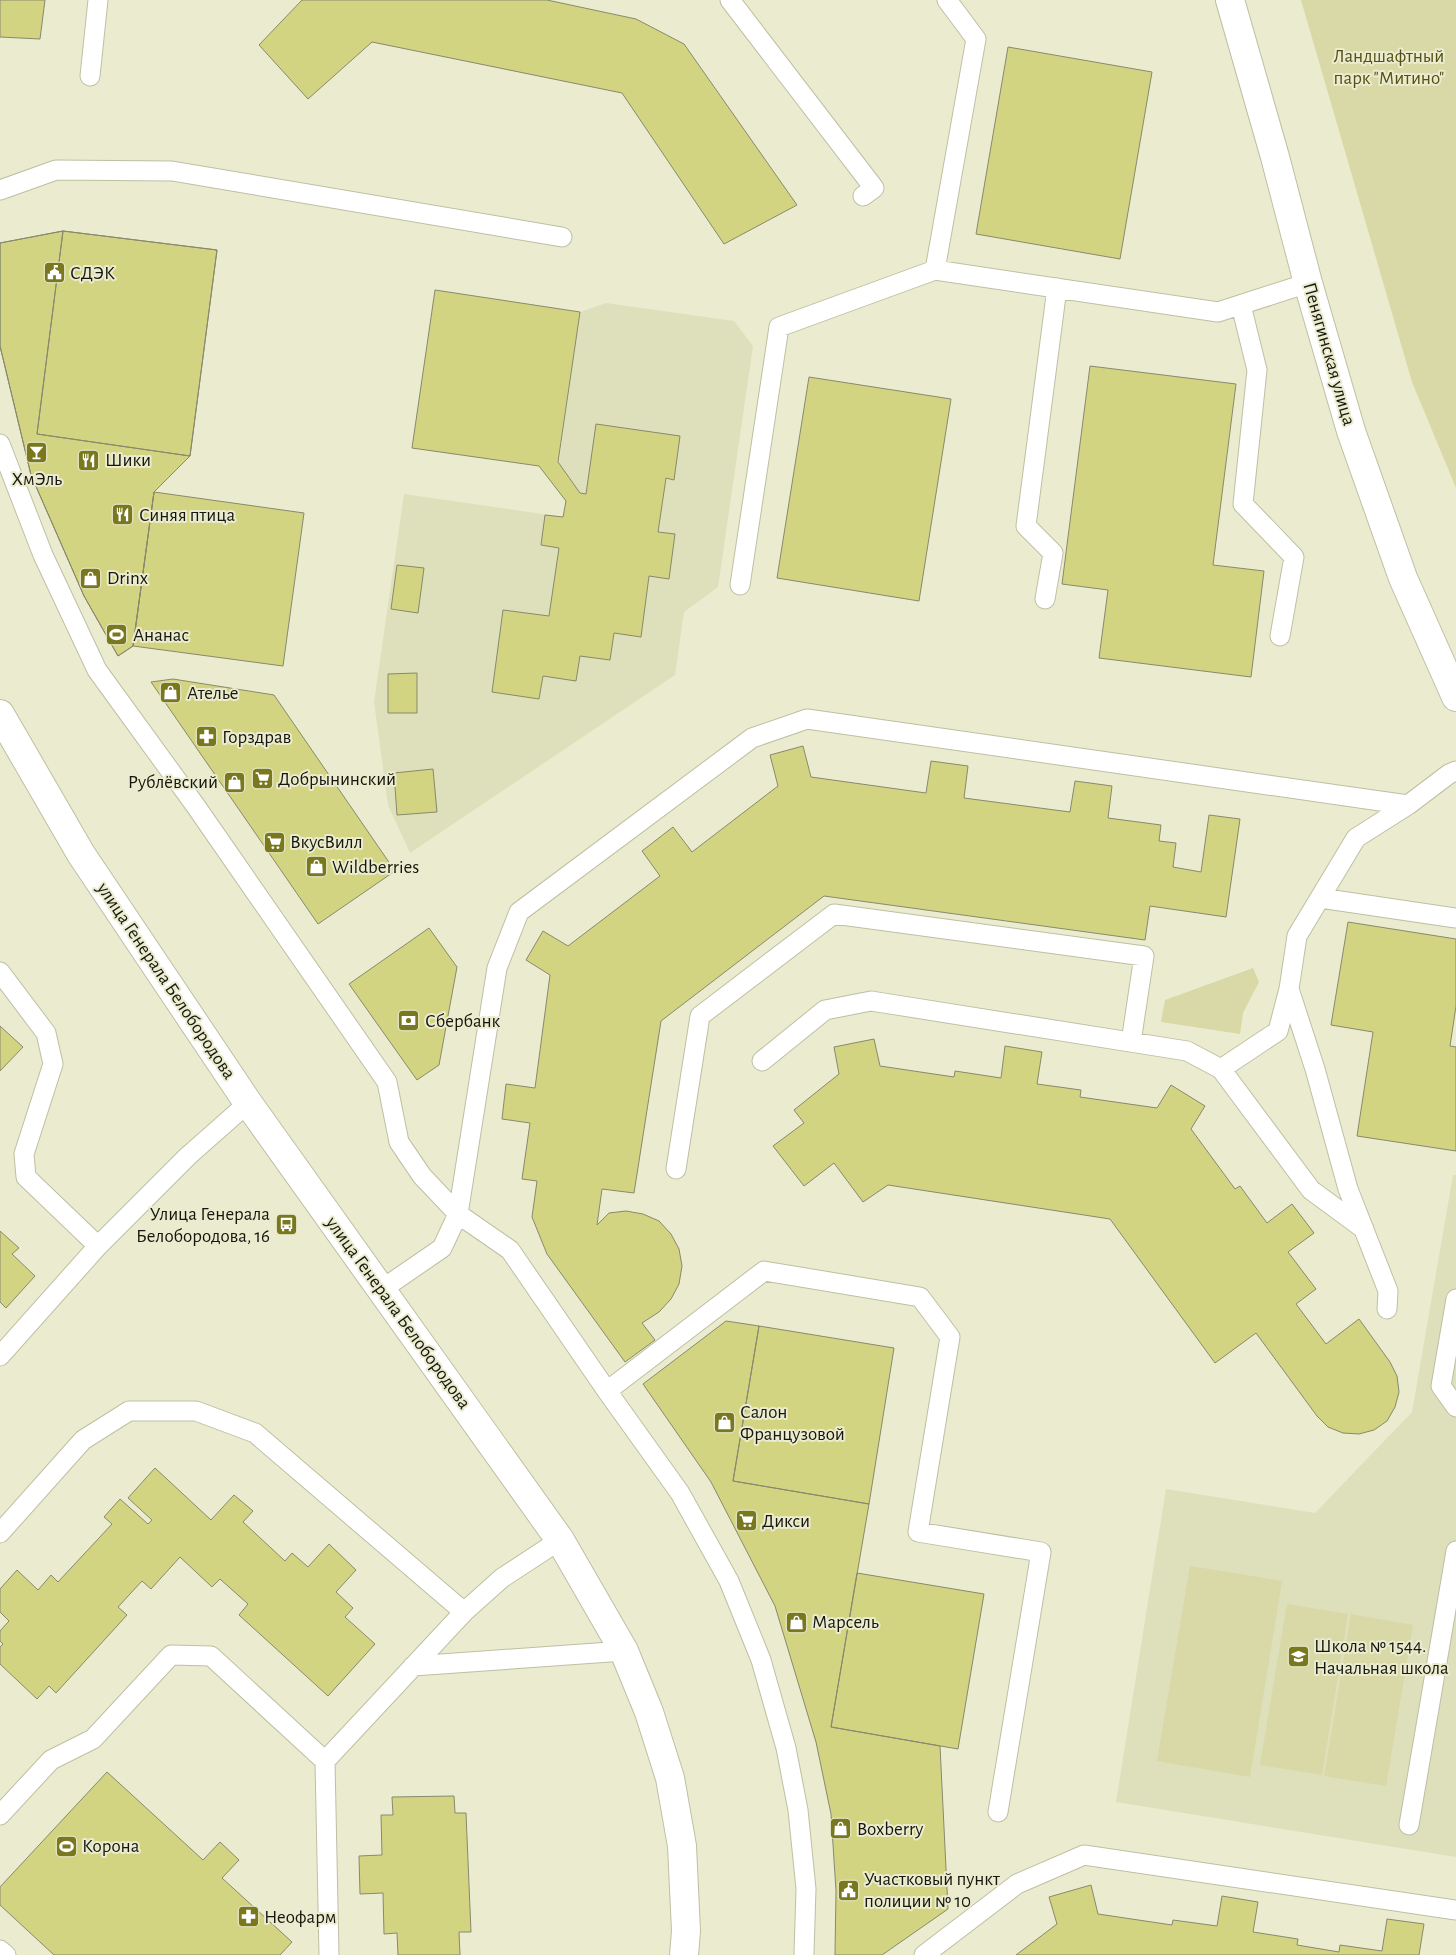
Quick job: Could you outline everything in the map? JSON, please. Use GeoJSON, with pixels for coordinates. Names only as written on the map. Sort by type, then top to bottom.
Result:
{"type":"FeatureCollection","features":[{"type":"Feature","properties":{"kind":"main road","name":"Пенягинская улица"},"geometry":{"type":"LineString","coordinates":[[1230,0],[1351,431],[1403,578],[1456,697]]}},
{"type":"Feature","properties":{"kind":"main road","name":"улица Генерала Белобородова"},"geometry":{"type":"LineString","coordinates":[[0,714],[81,854],[248,1103],[560,1540],[624,1651],[649,1712],[670,1778],[682,1846],[686,1931],[684,1955]]}},
{"type":"Feature","properties":{"kind":"lane"},"geometry":{"type":"LineString","coordinates":[[90,76],[98,0]]}},
{"type":"Feature","properties":{"kind":"lane"},"geometry":{"type":"LineString","coordinates":[[730,0],[874,188],[863,196]]}},
{"type":"Feature","properties":{"kind":"lane"},"geometry":{"type":"LineString","coordinates":[[935,270],[976,40],[947,0]]}},
{"type":"Feature","properties":{"kind":"lane"},"geometry":{"type":"LineString","coordinates":[[0,190],[56,170],[172,171],[562,237]]}},
{"type":"Feature","properties":{"kind":"lane"},"geometry":{"type":"LineString","coordinates":[[740,585],[779,326],[935,270],[1218,312],[1308,283]]}},
{"type":"Feature","properties":{"kind":"lane"},"geometry":{"type":"LineString","coordinates":[[1044,599],[1053,553],[1026,526],[1057,288]]}},
{"type":"Feature","properties":{"kind":"lane"},"geometry":{"type":"LineString","coordinates":[[1242,305],[1256,370],[1243,504],[1294,557],[1280,636]]}},
{"type":"Feature","properties":{"kind":"lane"},"geometry":{"type":"LineString","coordinates":[[0,444],[43,555],[97,670],[195,805],[387,1082],[399,1142],[422,1176],[458,1214],[510,1250],[680,1493],[730,1581],[761,1660],[782,1729],[798,1810],[806,1889],[804,1953]]}},
{"type":"Feature","properties":{"kind":"lane"},"geometry":{"type":"LineString","coordinates":[[382,1290],[442,1248],[458,1214],[497,968],[519,912],[752,738],[807,719],[1408,804]]}},
{"type":"Feature","properties":{"kind":"lane"},"geometry":{"type":"LineString","coordinates":[[1221,1069],[1278,1031],[1289,988],[1297,936],[1356,838],[1456,771]]}},
{"type":"Feature","properties":{"kind":"lane"},"geometry":{"type":"LineString","coordinates":[[1320,898],[1456,918]]}},
{"type":"Feature","properties":{"kind":"lane"},"geometry":{"type":"LineString","coordinates":[[676,1169],[700,1016],[834,914],[1144,956],[1131,1042]]}},
{"type":"Feature","properties":{"kind":"lane"},"geometry":{"type":"LineString","coordinates":[[0,972],[46,1033],[53,1064],[24,1154],[26,1177],[98,1246]]}},
{"type":"Feature","properties":{"kind":"lane"},"geometry":{"type":"LineString","coordinates":[[1289,988],[1315,1069],[1348,1189],[1388,1290],[1387,1309]]}},
{"type":"Feature","properties":{"kind":"lane"},"geometry":{"type":"LineString","coordinates":[[762,1061],[825,1010],[871,1001],[1187,1050],[1221,1069],[1311,1190],[1364,1229]]}},
{"type":"Feature","properties":{"kind":"lane"},"geometry":{"type":"LineString","coordinates":[[0,1356],[98,1246],[188,1156],[248,1103]]}},
{"type":"Feature","properties":{"kind":"lane"},"geometry":{"type":"LineString","coordinates":[[607,1391],[764,1270],[920,1297],[950,1337],[918,1532],[1041,1552],[998,1812]]}},
{"type":"Feature","properties":{"kind":"lane"},"geometry":{"type":"LineString","coordinates":[[1456,1299],[1441,1386],[1456,1407]]}},
{"type":"Feature","properties":{"kind":"lane"},"geometry":{"type":"LineString","coordinates":[[0,1533],[83,1440],[129,1410],[196,1412],[255,1433],[464,1612]]}},
{"type":"Feature","properties":{"kind":"lane"},"geometry":{"type":"LineString","coordinates":[[329,1955],[325,1761],[464,1612],[502,1578],[560,1540]]}},
{"type":"Feature","properties":{"kind":"lane"},"geometry":{"type":"LineString","coordinates":[[1409,1825],[1456,1551]]}},
{"type":"Feature","properties":{"kind":"lane"},"geometry":{"type":"LineString","coordinates":[[413,1666],[624,1651]]}},
{"type":"Feature","properties":{"kind":"lane"},"geometry":{"type":"LineString","coordinates":[[0,1815],[51,1760],[93,1739],[171,1655],[211,1656],[325,1761]]}},
{"type":"Feature","properties":{"kind":"lane"},"geometry":{"type":"LineString","coordinates":[[924,1955],[1017,1884],[1084,1855],[1456,1910]]}},
{"type":"Feature","properties":{"kind":"lane"},"geometry":{"type":"LineString","coordinates":[[0,1950],[6,1955]]}},
{"type":"Feature","properties":{"kind":"shaded area"},"geometry":{"type":"Polygon","coordinates":[[[606,303],[734,321],[753,346],[718,587],[684,612],[675,675],[410,853],[388,805],[374,702],[404,494],[563,517],[566,501],[539,466],[558,469],[580,312],[606,303]]]}},
{"type":"Feature","properties":{"kind":"shaded area","name":"Школа № 1544. Начальная школа"},"geometry":{"type":"Polygon","coordinates":[[[1453,1175],[1456,1175],[1456,1857],[1116,1802],[1166,1489],[1315,1513],[1412,1412],[1453,1175]]]}},
{"type":"Feature","properties":{"kind":"green space","name":"Ландшафтный парк \"Митино\""},"geometry":{"type":"Polygon","coordinates":[[[1301,0],[1456,0],[1456,488],[1412,382],[1301,0]]]}},
{"type":"Feature","properties":{"kind":"green space"},"geometry":{"type":"Polygon","coordinates":[[[1253,968],[1259,982],[1243,1013],[1240,1034],[1161,1022],[1165,1000],[1253,968]]]}},
{"type":"Feature","properties":{"kind":"green space"},"geometry":{"type":"Polygon","coordinates":[[[1190,1566],[1282,1581],[1250,1777],[1157,1761],[1190,1566]]]}},
{"type":"Feature","properties":{"kind":"green space"},"geometry":{"type":"Polygon","coordinates":[[[1287,1604],[1348,1614],[1322,1775],[1260,1765],[1287,1604]]]}},
{"type":"Feature","properties":{"kind":"green space"},"geometry":{"type":"Polygon","coordinates":[[[1351,1614],[1413,1625],[1386,1786],[1324,1776],[1351,1614]]]}},
{"type":"Feature","properties":{"kind":"building"},"geometry":{"type":"Polygon","coordinates":[[[0,0],[45,0],[40,39],[0,37],[0,0]]]}},
{"type":"Feature","properties":{"kind":"building"},"geometry":{"type":"Polygon","coordinates":[[[302,0],[547,0],[636,19],[684,44],[797,205],[724,244],[622,93],[372,42],[308,99],[259,45],[302,0]]]}},
{"type":"Feature","properties":{"kind":"building"},"geometry":{"type":"Polygon","coordinates":[[[1008,47],[1152,72],[1120,259],[976,234],[1008,47]]]}},
{"type":"Feature","properties":{"kind":"building"},"geometry":{"type":"Polygon","coordinates":[[[63,231],[37,434],[190,456],[154,492],[133,646],[118,656],[84,596],[31,475],[0,346],[0,243],[63,231]]]}},
{"type":"Feature","properties":{"kind":"building"},"geometry":{"type":"Polygon","coordinates":[[[63,231],[217,250],[190,456],[37,434],[63,231]]]}},
{"type":"Feature","properties":{"kind":"building"},"geometry":{"type":"Polygon","coordinates":[[[63,231],[217,250],[190,456],[154,492],[133,646],[118,656],[84,596],[31,475],[0,346],[0,243],[63,231]]]}},
{"type":"Feature","properties":{"kind":"building"},"geometry":{"type":"Polygon","coordinates":[[[435,290],[580,312],[558,462],[580,493],[586,494],[596,424],[680,436],[674,480],[666,478],[658,532],[675,534],[669,579],[649,576],[641,637],[614,633],[610,660],[580,656],[576,681],[543,676],[539,699],[492,692],[503,610],[549,616],[559,548],[541,545],[545,515],[563,517],[566,501],[539,466],[412,448],[435,290]]]}},
{"type":"Feature","properties":{"kind":"building"},"geometry":{"type":"Polygon","coordinates":[[[1090,366],[1236,384],[1213,565],[1264,571],[1251,677],[1099,658],[1108,590],[1062,584],[1090,366]]]}},
{"type":"Feature","properties":{"kind":"building"},"geometry":{"type":"Polygon","coordinates":[[[809,377],[951,399],[919,601],[777,578],[809,377]]]}},
{"type":"Feature","properties":{"kind":"building"},"geometry":{"type":"Polygon","coordinates":[[[154,492],[304,513],[283,666],[133,646],[154,492]]]}},
{"type":"Feature","properties":{"kind":"building"},"geometry":{"type":"Polygon","coordinates":[[[397,565],[424,568],[418,613],[391,609],[397,565]]]}},
{"type":"Feature","properties":{"kind":"building"},"geometry":{"type":"Polygon","coordinates":[[[417,673],[417,713],[388,713],[388,674],[417,673]]]}},
{"type":"Feature","properties":{"kind":"building"},"geometry":{"type":"Polygon","coordinates":[[[173,679],[274,695],[395,871],[318,924],[151,682],[173,679]]]}},
{"type":"Feature","properties":{"kind":"building"},"geometry":{"type":"Polygon","coordinates":[[[803,746],[811,777],[926,793],[931,761],[968,766],[964,798],[1070,812],[1075,781],[1112,786],[1108,818],[1161,825],[1159,841],[1176,843],[1173,867],[1201,872],[1209,815],[1240,819],[1226,917],[1150,906],[1145,940],[824,896],[661,1021],[634,1193],[602,1189],[597,1225],[609,1213],[626,1211],[643,1214],[659,1221],[671,1234],[679,1249],[682,1266],[679,1284],[671,1299],[659,1312],[642,1323],[655,1340],[625,1362],[547,1254],[532,1217],[537,1181],[522,1179],[530,1123],[502,1119],[506,1084],[535,1088],[550,975],[526,960],[543,931],[568,946],[660,876],[642,851],[673,827],[692,852],[778,786],[770,755],[803,746]]]}},
{"type":"Feature","properties":{"kind":"building"},"geometry":{"type":"Polygon","coordinates":[[[433,769],[437,812],[397,815],[394,773],[433,769]]]}},
{"type":"Feature","properties":{"kind":"building"},"geometry":{"type":"Polygon","coordinates":[[[1348,922],[1456,939],[1456,1006],[1450,1046],[1456,1047],[1456,1151],[1357,1136],[1373,1032],[1331,1025],[1348,922]]]}},
{"type":"Feature","properties":{"kind":"building"},"geometry":{"type":"Polygon","coordinates":[[[429,928],[457,967],[439,1065],[417,1080],[349,984],[429,928]]]}},
{"type":"Feature","properties":{"kind":"building"},"geometry":{"type":"Polygon","coordinates":[[[0,1026],[23,1047],[0,1071],[0,1026]]]}},
{"type":"Feature","properties":{"kind":"building"},"geometry":{"type":"Polygon","coordinates":[[[874,1039],[880,1066],[954,1077],[955,1071],[1001,1078],[1005,1046],[1042,1052],[1037,1084],[1081,1090],[1080,1097],[1157,1108],[1171,1085],[1205,1106],[1191,1129],[1235,1189],[1240,1186],[1267,1223],[1292,1204],[1314,1233],[1288,1252],[1316,1289],[1296,1304],[1326,1344],[1359,1319],[1390,1362],[1397,1376],[1399,1392],[1395,1407],[1387,1421],[1374,1430],[1359,1434],[1343,1433],[1328,1427],[1317,1416],[1256,1333],[1215,1363],[1110,1219],[888,1185],[863,1202],[834,1163],[804,1186],[773,1146],[804,1123],[794,1110],[839,1074],[834,1047],[874,1039]]]}},
{"type":"Feature","properties":{"kind":"building"},"geometry":{"type":"Polygon","coordinates":[[[0,1231],[19,1248],[12,1254],[35,1276],[6,1308],[0,1302],[0,1231]]]}},
{"type":"Feature","properties":{"kind":"building"},"geometry":{"type":"Polygon","coordinates":[[[726,1321],[759,1326],[733,1481],[869,1504],[831,1727],[940,1746],[948,1909],[882,1955],[835,1955],[836,1891],[831,1814],[816,1742],[775,1606],[711,1482],[643,1384],[726,1321]]]}},
{"type":"Feature","properties":{"kind":"building"},"geometry":{"type":"Polygon","coordinates":[[[759,1326],[894,1348],[869,1504],[733,1481],[759,1326]]]}},
{"type":"Feature","properties":{"kind":"building"},"geometry":{"type":"Polygon","coordinates":[[[155,1468],[211,1520],[234,1495],[253,1511],[243,1522],[285,1561],[292,1553],[308,1567],[329,1544],[356,1570],[336,1592],[353,1608],[345,1617],[375,1644],[328,1696],[239,1615],[248,1604],[220,1579],[212,1587],[180,1557],[151,1589],[142,1581],[118,1607],[127,1615],[56,1693],[49,1686],[37,1699],[0,1664],[0,1647],[3,1644],[0,1641],[0,1631],[9,1621],[0,1612],[0,1589],[17,1570],[38,1590],[51,1575],[58,1582],[112,1524],[104,1517],[120,1499],[148,1524],[152,1520],[128,1498],[155,1468]]]}},
{"type":"Feature","properties":{"kind":"building"},"geometry":{"type":"Polygon","coordinates":[[[857,1573],[984,1594],[958,1749],[831,1727],[857,1573]]]}},
{"type":"Feature","properties":{"kind":"building"},"geometry":{"type":"Polygon","coordinates":[[[107,1772],[203,1860],[220,1842],[239,1860],[222,1878],[292,1942],[280,1955],[54,1955],[0,1905],[0,1887],[107,1772]]]}},
{"type":"Feature","properties":{"kind":"building"},"geometry":{"type":"Polygon","coordinates":[[[454,1796],[455,1813],[466,1813],[471,1932],[459,1932],[460,1955],[398,1955],[397,1933],[384,1934],[383,1893],[360,1894],[359,1856],[382,1855],[381,1815],[393,1815],[392,1797],[454,1796]]]}},
{"type":"Feature","properties":{"kind":"building"},"geometry":{"type":"Polygon","coordinates":[[[1091,1885],[1098,1914],[1172,1925],[1173,1920],[1217,1926],[1222,1896],[1258,1902],[1253,1932],[1298,1939],[1297,1945],[1339,1952],[1340,1945],[1382,1951],[1387,1919],[1424,1924],[1419,1955],[1016,1955],[1057,1924],[1049,1897],[1091,1885]]]}},
{"type":"Feature","properties":{"kind":"place","name":"СДЭК"},"geometry":{"type":"Point","coordinates":[54,273]}},
{"type":"Feature","properties":{"kind":"place","name":"ХмЭль"},"geometry":{"type":"Point","coordinates":[37,453]}},
{"type":"Feature","properties":{"kind":"place","name":"Шики"},"geometry":{"type":"Point","coordinates":[89,460]}},
{"type":"Feature","properties":{"kind":"place","name":"Синяя птица"},"geometry":{"type":"Point","coordinates":[123,515]}},
{"type":"Feature","properties":{"kind":"place","name":"Drinx"},"geometry":{"type":"Point","coordinates":[91,578]}},
{"type":"Feature","properties":{"kind":"place","name":"Ананас"},"geometry":{"type":"Point","coordinates":[117,635]}},
{"type":"Feature","properties":{"kind":"place","name":"Ателье"},"geometry":{"type":"Point","coordinates":[171,693]}},
{"type":"Feature","properties":{"kind":"place","name":"Горздрав"},"geometry":{"type":"Point","coordinates":[206,737]}},
{"type":"Feature","properties":{"kind":"place","name":"Добрынинский"},"geometry":{"type":"Point","coordinates":[262,779]}},
{"type":"Feature","properties":{"kind":"place","name":"Рублёвский"},"geometry":{"type":"Point","coordinates":[234,782]}},
{"type":"Feature","properties":{"kind":"place","name":"ВкусВилл"},"geometry":{"type":"Point","coordinates":[274,842]}},
{"type":"Feature","properties":{"kind":"place","name":"Wildberries"},"geometry":{"type":"Point","coordinates":[316,867]}},
{"type":"Feature","properties":{"kind":"place","name":"Сбербанк"},"geometry":{"type":"Point","coordinates":[409,1021]}},
{"type":"Feature","properties":{"kind":"place","name":"Улица Генерала Белобородова, 16"},"geometry":{"type":"Point","coordinates":[286,1225]}},
{"type":"Feature","properties":{"kind":"place","name":"Салон Французовой"},"geometry":{"type":"Point","coordinates":[724,1423]}},
{"type":"Feature","properties":{"kind":"place","name":"Дикси"},"geometry":{"type":"Point","coordinates":[746,1521]}},
{"type":"Feature","properties":{"kind":"place","name":"Марсель"},"geometry":{"type":"Point","coordinates":[796,1622]}},
{"type":"Feature","properties":{"kind":"place","name":"Школа № 1544. Начальная школа"},"geometry":{"type":"Point","coordinates":[1298,1657]}},
{"type":"Feature","properties":{"kind":"place","name":"Boxberry"},"geometry":{"type":"Point","coordinates":[841,1829]}},
{"type":"Feature","properties":{"kind":"place","name":"Корона"},"geometry":{"type":"Point","coordinates":[66,1846]}},
{"type":"Feature","properties":{"kind":"place","name":"Участковый пункт полиции № 10"},"geometry":{"type":"Point","coordinates":[848,1890]}},
{"type":"Feature","properties":{"kind":"place","name":"Неофарм"},"geometry":{"type":"Point","coordinates":[248,1917]}}]}
